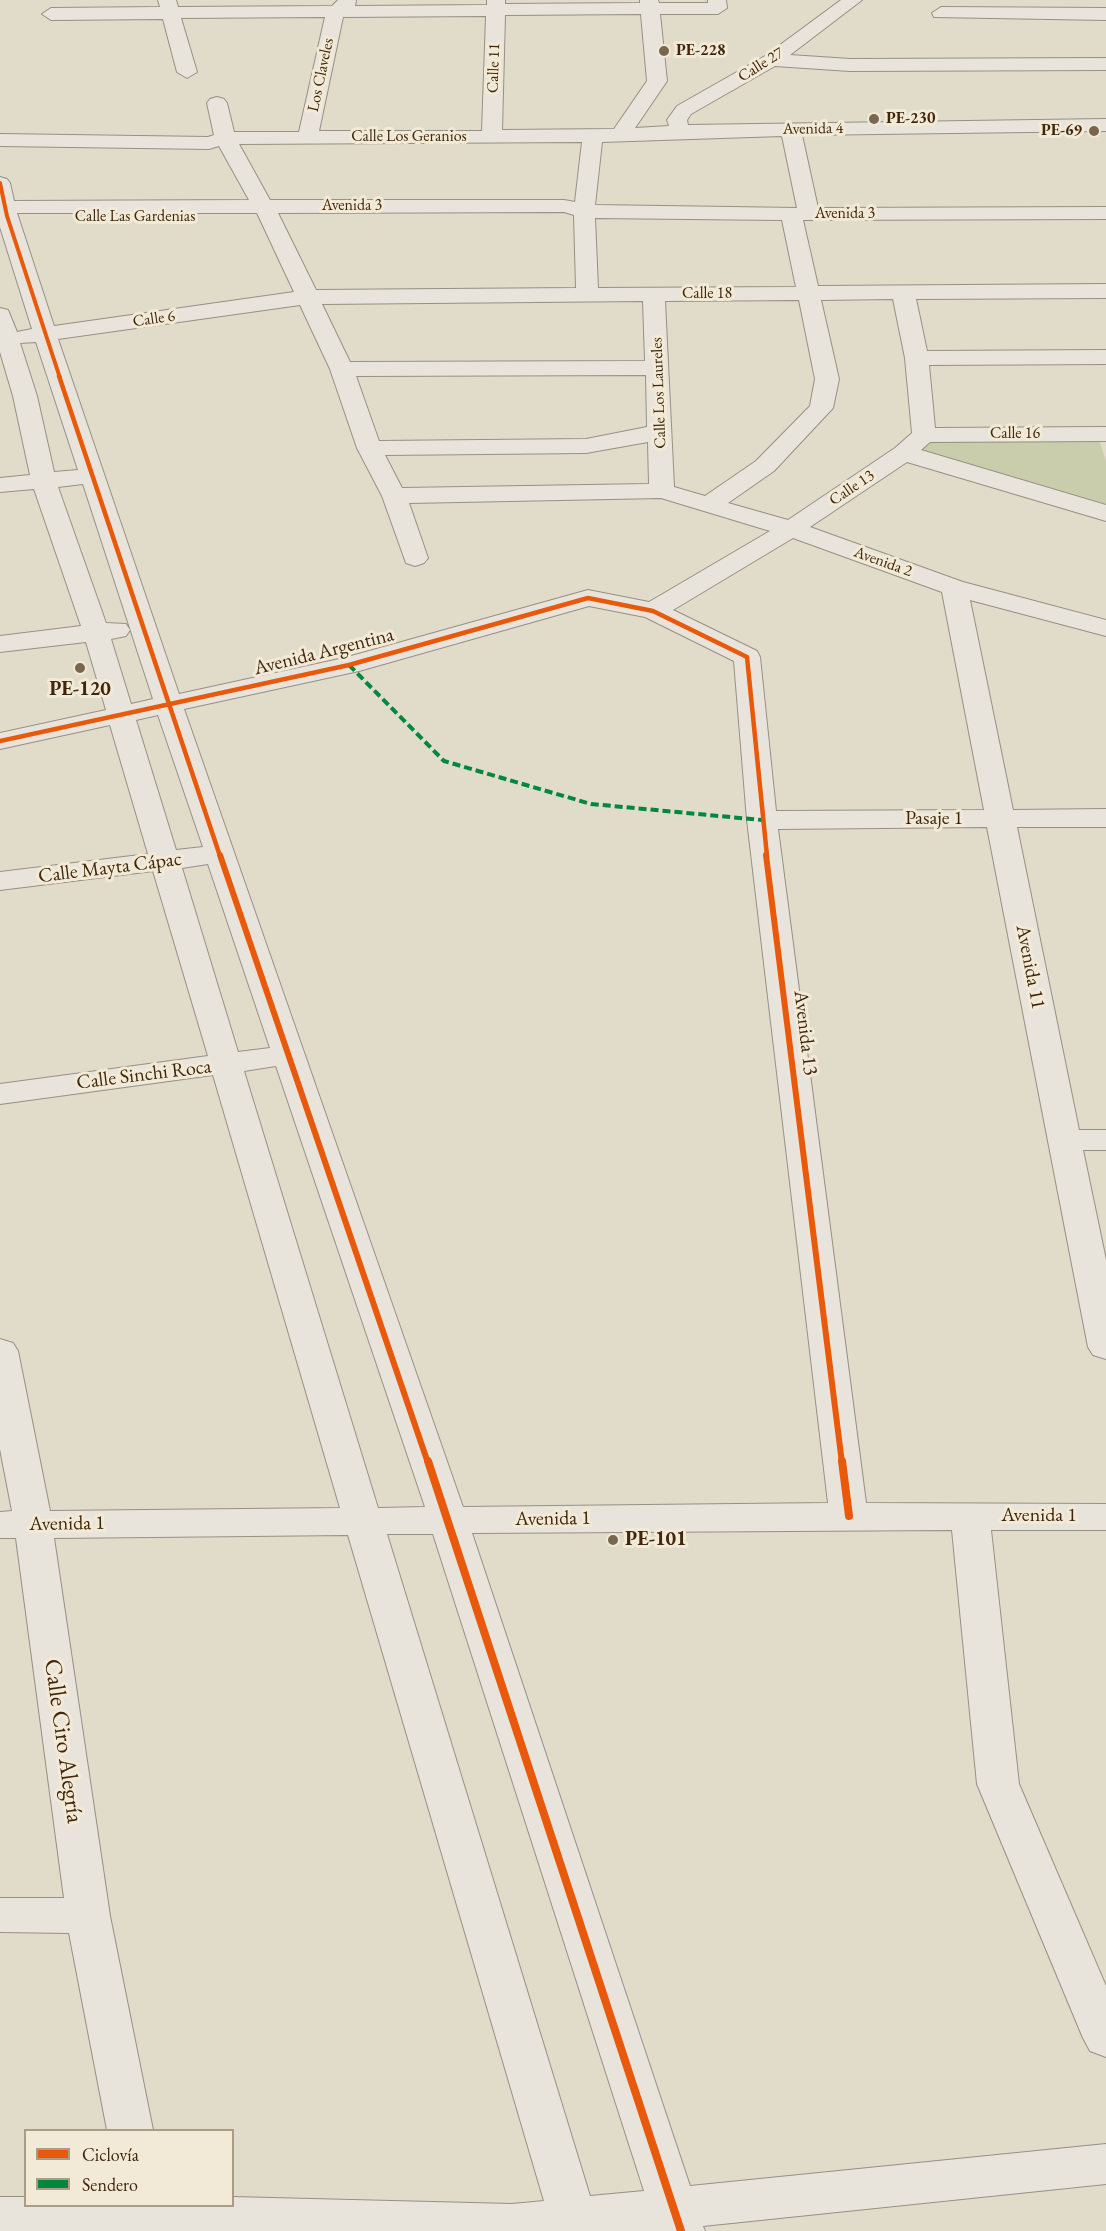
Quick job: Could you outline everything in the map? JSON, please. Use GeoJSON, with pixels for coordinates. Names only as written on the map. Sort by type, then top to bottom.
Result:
{"type":"FeatureCollection","features":[{"type":"Feature","properties":{"kind":"street","name":"Calle 27"},"geometry":{"type":"LineString","coordinates":[[680,131],[677,120],[684,110],[772,60],[853,0]]}},
{"type":"Feature","properties":{"kind":"street"},"geometry":{"type":"LineString","coordinates":[[940,13],[1106,13],[1102,0]]}},
{"type":"Feature","properties":{"kind":"street"},"geometry":{"type":"LineString","coordinates":[[51,14],[169,7],[336,4],[718,4]]}},
{"type":"Feature","properties":{"kind":"street","name":"Los Claveles"},"geometry":{"type":"LineString","coordinates":[[308,137],[336,4]]}},
{"type":"Feature","properties":{"kind":"street","name":"Calle 11"},"geometry":{"type":"LineString","coordinates":[[492,136],[496,5]]}},
{"type":"Feature","properties":{"kind":"street"},"geometry":{"type":"LineString","coordinates":[[620,134],[657,81],[649,5]]}},
{"type":"Feature","properties":{"kind":"street"},"geometry":{"type":"LineString","coordinates":[[169,7],[187,72]]}},
{"type":"Feature","properties":{"kind":"street"},"geometry":{"type":"LineString","coordinates":[[772,60],[850,64],[1106,64]]}},
{"type":"Feature","properties":{"kind":"street"},"geometry":{"type":"LineString","coordinates":[[216,103],[225,138],[266,212],[342,369],[369,448],[394,495],[415,558]]}},
{"type":"Feature","properties":{"kind":"street","name":"Avenida 4"},"geometry":{"type":"LineString","coordinates":[[593,136],[680,131],[1106,124]]}},
{"type":"Feature","properties":{"kind":"street"},"geometry":{"type":"LineString","coordinates":[[710,504],[765,466],[821,408],[827,379],[806,293],[791,130]]}},
{"type":"Feature","properties":{"kind":"street","name":"Calle Los Geranios"},"geometry":{"type":"LineString","coordinates":[[0,132],[212,134],[225,138]]}},
{"type":"Feature","properties":{"kind":"street"},"geometry":{"type":"LineString","coordinates":[[587,295],[584,211],[593,136]]}},
{"type":"Feature","properties":{"kind":"street","name":"Calle Los Geranios"},"geometry":{"type":"LineString","coordinates":[[0,140],[209,143],[225,138],[593,136]]}},
{"type":"Feature","properties":{"kind":"street"},"geometry":{"type":"LineString","coordinates":[[3,206],[169,706],[448,1520],[677,2220]]}},
{"type":"Feature","properties":{"kind":"street","name":"Calle Las Gardenias"},"geometry":{"type":"LineString","coordinates":[[3,206],[266,212]]}},
{"type":"Feature","properties":{"kind":"street","name":"Avenida 3"},"geometry":{"type":"LineString","coordinates":[[266,212],[561,218],[584,211],[800,214],[1106,213]]}},
{"type":"Feature","properties":{"kind":"street","name":"Calle 18"},"geometry":{"type":"LineString","coordinates":[[308,297],[1106,291]]}},
{"type":"Feature","properties":{"kind":"street"},"geometry":{"type":"LineString","coordinates":[[903,292],[917,358],[924,435]]}},
{"type":"Feature","properties":{"kind":"street","name":"Calle Los Laureles"},"geometry":{"type":"LineString","coordinates":[[654,294],[662,491]]}},
{"type":"Feature","properties":{"kind":"street","name":"Calle 6"},"geometry":{"type":"LineString","coordinates":[[2,331],[45,334],[308,297]]}},
{"type":"Feature","properties":{"kind":"street"},"geometry":{"type":"LineString","coordinates":[[2,331],[25,396],[43,480],[96,632],[163,862],[575,2225]]}},
{"type":"Feature","properties":{"kind":"street"},"geometry":{"type":"LineString","coordinates":[[917,358],[1106,357]]}},
{"type":"Feature","properties":{"kind":"street"},"geometry":{"type":"LineString","coordinates":[[342,369],[658,368]]}},
{"type":"Feature","properties":{"kind":"street"},"geometry":{"type":"LineString","coordinates":[[369,448],[586,446],[660,432]]}},
{"type":"Feature","properties":{"kind":"street"},"geometry":{"type":"LineString","coordinates":[[1102,434],[1106,461]]}},
{"type":"Feature","properties":{"kind":"street","name":"Calle 16"},"geometry":{"type":"LineString","coordinates":[[924,435],[1102,434]]}},
{"type":"Feature","properties":{"kind":"street","name":"Calle 13"},"geometry":{"type":"LineString","coordinates":[[653,611],[791,529],[904,453],[924,435]]}},
{"type":"Feature","properties":{"kind":"street"},"geometry":{"type":"LineString","coordinates":[[904,453],[1106,513]]}},
{"type":"Feature","properties":{"kind":"street"},"geometry":{"type":"LineString","coordinates":[[0,485],[94,476]]}},
{"type":"Feature","properties":{"kind":"street","name":"Avenida 2"},"geometry":{"type":"LineString","coordinates":[[394,495],[662,491],[791,529],[954,588],[1106,628]]}},
{"type":"Feature","properties":{"kind":"street","name":"Avenida 11"},"geometry":{"type":"LineString","coordinates":[[954,588],[1106,1347]]}},
{"type":"Feature","properties":{"kind":"street","name":"Avenida Argentina"},"geometry":{"type":"LineString","coordinates":[[0,741],[121,717],[349,665],[588,598],[653,611]]}},
{"type":"Feature","properties":{"kind":"street","name":"Avenida 13"},"geometry":{"type":"LineString","coordinates":[[653,611],[747,657],[762,820],[849,1516]]}},
{"type":"Feature","properties":{"kind":"street"},"geometry":{"type":"LineString","coordinates":[[0,644],[144,627]]}},
{"type":"Feature","properties":{"kind":"street","name":"Pasaje 1"},"geometry":{"type":"LineString","coordinates":[[762,820],[1106,818]]}},
{"type":"Feature","properties":{"kind":"street","name":"Calle Mayta Cápac"},"geometry":{"type":"LineString","coordinates":[[0,881],[220,854]]}},
{"type":"Feature","properties":{"kind":"street","name":"Calle Sinchi Roca"},"geometry":{"type":"LineString","coordinates":[[0,1094],[289,1055]]}},
{"type":"Feature","properties":{"kind":"street"},"geometry":{"type":"LineString","coordinates":[[1065,1140],[1106,1140]]}},
{"type":"Feature","properties":{"kind":"street","name":"Calle Ciro Alegría"},"geometry":{"type":"LineString","coordinates":[[0,1352],[16,1525],[130,2129]]}},
{"type":"Feature","properties":{"kind":"street","name":"Avenida 1"},"geometry":{"type":"LineString","coordinates":[[16,1525],[849,1516],[1106,1517]]}},
{"type":"Feature","properties":{"kind":"street"},"geometry":{"type":"LineString","coordinates":[[970,1516],[998,1784],[1106,2038]]}},
{"type":"Feature","properties":{"kind":"street"},"geometry":{"type":"LineString","coordinates":[[0,1915],[88,1916]]}},
{"type":"Feature","properties":{"kind":"street"},"geometry":{"type":"LineString","coordinates":[[0,2218],[148,2217],[575,2225],[677,2220],[1106,2164]]}},
{"type":"Feature","properties":{"kind":"green space"},"geometry":{"type":"Polygon","coordinates":[[[1097,434],[1106,461],[1106,513],[904,453],[924,435],[1097,434]]]}},
{"type":"Feature","properties":{"kind":"marked path"},"geometry":{"type":"LineString","coordinates":[[349,665],[444,761],[591,804],[762,820]]}},
{"type":"Feature","properties":{"kind":"cycle path"},"geometry":{"type":"LineString","coordinates":[[0,183],[7,216],[45,334],[169,706],[448,1520],[681,2231]]}},
{"type":"Feature","properties":{"kind":"cycle path"},"geometry":{"type":"LineString","coordinates":[[0,741],[349,665],[588,598],[653,611],[747,657],[762,820],[849,1516]]}},
{"type":"Feature","properties":{"kind":"place","name":"PE-228"},"geometry":{"type":"Point","coordinates":[664,51]}},
{"type":"Feature","properties":{"kind":"place","name":"PE-230"},"geometry":{"type":"Point","coordinates":[874,119]}},
{"type":"Feature","properties":{"kind":"place","name":"PE-69"},"geometry":{"type":"Point","coordinates":[1094,131]}},
{"type":"Feature","properties":{"kind":"place","name":"PE-120"},"geometry":{"type":"Point","coordinates":[80,668]}},
{"type":"Feature","properties":{"kind":"place","name":"PE-101"},"geometry":{"type":"Point","coordinates":[613,1540]}}]}
